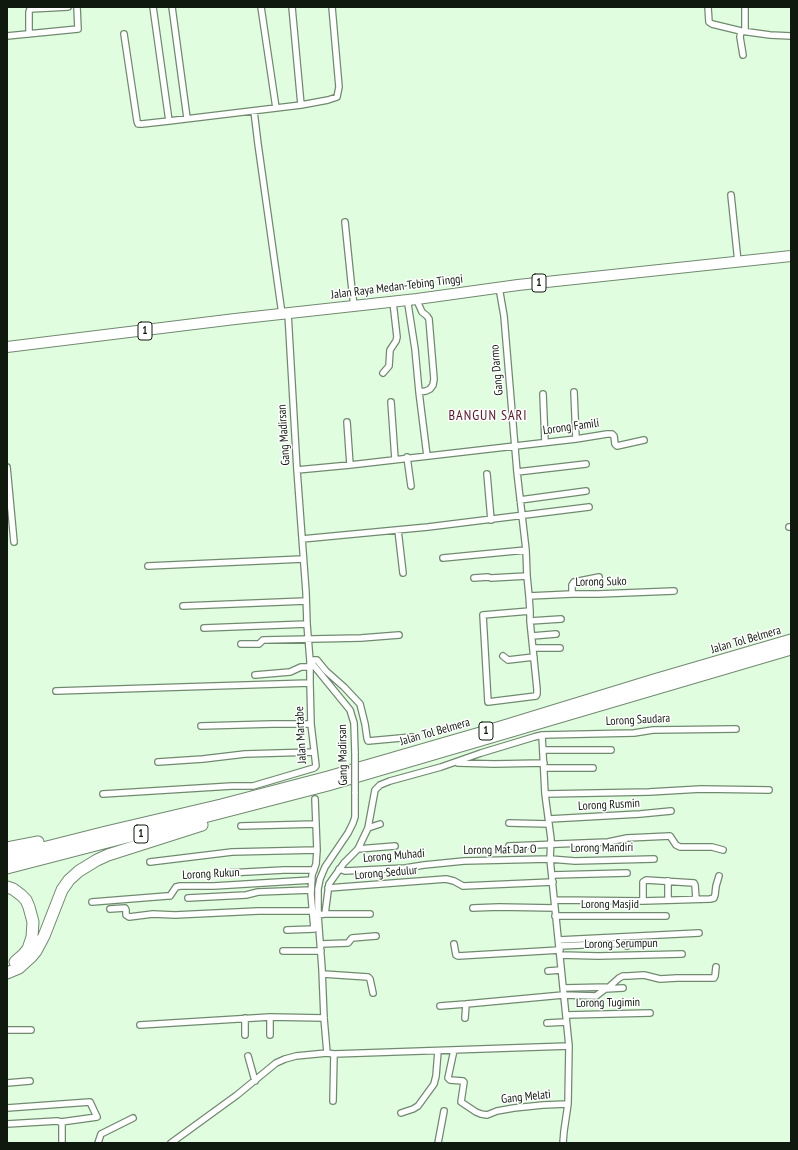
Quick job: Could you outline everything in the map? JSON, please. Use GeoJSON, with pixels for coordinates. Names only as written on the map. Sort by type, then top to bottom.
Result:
{"type":"FeatureCollection","features":[{"type":"Feature","properties":{"kind":"highway","name":"Jalan Raya Medan-Tebing Tinggi"},"geometry":{"type":"LineString","coordinates":[[7,347],[394,304],[550,282],[791,256]]}},
{"type":"Feature","properties":{"kind":"highway","name":"Jalan Raya Medan-Tebing Tinggi"},"geometry":{"type":"LineString","coordinates":[[7,353],[354,306],[413,304],[500,293],[791,262]]}},
{"type":"Feature","properties":{"kind":"highway","name":"Jalan Tol Belmera"},"geometry":{"type":"LineString","coordinates":[[106,832],[228,803],[334,775],[501,727],[791,640]]}},
{"type":"Feature","properties":{"kind":"highway","name":"Jalan Tol Belmera"},"geometry":{"type":"LineString","coordinates":[[274,800],[365,775],[791,649]]}},
{"type":"Feature","properties":{"kind":"highway"},"geometry":{"type":"LineString","coordinates":[[7,973],[20,968],[36,951],[44,936],[62,890],[74,875],[96,860],[243,813],[274,800]]}},
{"type":"Feature","properties":{"kind":"highway","name":"1"},"geometry":{"type":"LineString","coordinates":[[7,868],[274,800]]}},
{"type":"Feature","properties":{"kind":"highway"},"geometry":{"type":"LineString","coordinates":[[7,848],[60,838],[106,832]]}},
{"type":"Feature","properties":{"kind":"highway","name":"1"},"geometry":{"type":"LineString","coordinates":[[7,857],[106,832]]}},
{"type":"Feature","properties":{"kind":"highway"},"geometry":{"type":"LineString","coordinates":[[7,887],[13,889],[26,900],[32,914],[33,930],[28,949],[18,960],[7,966]]}},
{"type":"Feature","properties":{"kind":"street"},"geometry":{"type":"LineString","coordinates":[[29,34],[29,12],[31,8],[68,7]]}},
{"type":"Feature","properties":{"kind":"street"},"geometry":{"type":"LineString","coordinates":[[7,36],[78,29],[77,7]]}},
{"type":"Feature","properties":{"kind":"street"},"geometry":{"type":"LineString","coordinates":[[153,7],[169,121]]}},
{"type":"Feature","properties":{"kind":"street"},"geometry":{"type":"LineString","coordinates":[[172,7],[187,118]]}},
{"type":"Feature","properties":{"kind":"street"},"geometry":{"type":"LineString","coordinates":[[260,7],[276,108]]}},
{"type":"Feature","properties":{"kind":"street"},"geometry":{"type":"LineString","coordinates":[[292,7],[301,105]]}},
{"type":"Feature","properties":{"kind":"street"},"geometry":{"type":"LineString","coordinates":[[124,34],[138,124],[301,105],[328,100],[337,97],[339,93],[332,7]]}},
{"type":"Feature","properties":{"kind":"street"},"geometry":{"type":"LineString","coordinates":[[708,7],[710,23],[770,36],[791,36]]}},
{"type":"Feature","properties":{"kind":"street"},"geometry":{"type":"LineString","coordinates":[[743,55],[740,37],[743,31],[745,7]]}},
{"type":"Feature","properties":{"kind":"street","name":"Gang Madirsan"},"geometry":{"type":"LineString","coordinates":[[254,111],[286,315],[310,664],[350,710],[354,723],[354,823],[325,867],[318,889],[318,915],[316,929],[321,944],[327,1053]]}},
{"type":"Feature","properties":{"kind":"street"},"geometry":{"type":"LineString","coordinates":[[732,195],[738,262]]}},
{"type":"Feature","properties":{"kind":"street"},"geometry":{"type":"LineString","coordinates":[[345,222],[354,306]]}},
{"type":"Feature","properties":{"kind":"street","name":"Gang Darmo"},"geometry":{"type":"LineString","coordinates":[[500,293],[504,316],[517,472],[526,550],[530,611],[530,621],[534,648],[537,694],[536,696],[488,702],[483,615],[530,611]]}},
{"type":"Feature","properties":{"kind":"street"},"geometry":{"type":"LineString","coordinates":[[383,373],[390,366],[390,350],[397,337],[394,304]]}},
{"type":"Feature","properties":{"kind":"street"},"geometry":{"type":"LineString","coordinates":[[413,304],[427,316],[428,319],[434,379],[430,390],[419,392]]}},
{"type":"Feature","properties":{"kind":"street"},"geometry":{"type":"LineString","coordinates":[[413,304],[415,349],[427,456]]}},
{"type":"Feature","properties":{"kind":"street"},"geometry":{"type":"LineString","coordinates":[[574,392],[576,439]]}},
{"type":"Feature","properties":{"kind":"street"},"geometry":{"type":"LineString","coordinates":[[543,394],[545,442]]}},
{"type":"Feature","properties":{"kind":"street"},"geometry":{"type":"LineString","coordinates":[[391,402],[396,459]]}},
{"type":"Feature","properties":{"kind":"street"},"geometry":{"type":"LineString","coordinates":[[347,422],[350,465]]}},
{"type":"Feature","properties":{"kind":"street","name":"Lorong Famili"},"geometry":{"type":"LineString","coordinates":[[297,470],[576,439],[607,434],[612,434],[614,436],[615,444],[617,446],[644,440]]}},
{"type":"Feature","properties":{"kind":"street"},"geometry":{"type":"LineString","coordinates":[[407,457],[411,486]]}},
{"type":"Feature","properties":{"kind":"street"},"geometry":{"type":"LineString","coordinates":[[517,472],[586,464]]}},
{"type":"Feature","properties":{"kind":"street"},"geometry":{"type":"LineString","coordinates":[[7,467],[14,542]]}},
{"type":"Feature","properties":{"kind":"street"},"geometry":{"type":"LineString","coordinates":[[487,474],[491,520]]}},
{"type":"Feature","properties":{"kind":"street"},"geometry":{"type":"LineString","coordinates":[[520,500],[586,491]]}},
{"type":"Feature","properties":{"kind":"street"},"geometry":{"type":"LineString","coordinates":[[302,539],[491,520],[589,507]]}},
{"type":"Feature","properties":{"kind":"street"},"geometry":{"type":"LineString","coordinates":[[398,530],[403,573]]}},
{"type":"Feature","properties":{"kind":"street"},"geometry":{"type":"LineString","coordinates":[[443,558],[526,550]]}},
{"type":"Feature","properties":{"kind":"street"},"geometry":{"type":"LineString","coordinates":[[148,566],[303,559]]}},
{"type":"Feature","properties":{"kind":"street"},"geometry":{"type":"LineString","coordinates":[[474,578],[527,576]]}},
{"type":"Feature","properties":{"kind":"street"},"geometry":{"type":"LineString","coordinates":[[572,594],[572,586],[574,582],[599,577]]}},
{"type":"Feature","properties":{"kind":"street","name":"Lorong Suko"},"geometry":{"type":"LineString","coordinates":[[529,596],[674,591]]}},
{"type":"Feature","properties":{"kind":"street"},"geometry":{"type":"LineString","coordinates":[[183,606],[306,601]]}},
{"type":"Feature","properties":{"kind":"street"},"geometry":{"type":"LineString","coordinates":[[530,621],[561,619]]}},
{"type":"Feature","properties":{"kind":"street"},"geometry":{"type":"LineString","coordinates":[[204,628],[307,624]]}},
{"type":"Feature","properties":{"kind":"street"},"geometry":{"type":"LineString","coordinates":[[532,636],[556,634]]}},
{"type":"Feature","properties":{"kind":"street"},"geometry":{"type":"LineString","coordinates":[[241,644],[259,644],[263,640],[398,636]]}},
{"type":"Feature","properties":{"kind":"street"},"geometry":{"type":"LineString","coordinates":[[534,648],[560,648]]}},
{"type":"Feature","properties":{"kind":"street"},"geometry":{"type":"LineString","coordinates":[[503,656],[508,660],[534,657]]}},
{"type":"Feature","properties":{"kind":"street"},"geometry":{"type":"LineString","coordinates":[[255,675],[290,672],[317,660],[326,671],[360,704],[368,741],[412,737]]}},
{"type":"Feature","properties":{"kind":"street","name":"Jalan Martabe"},"geometry":{"type":"LineString","coordinates":[[103,794],[253,786],[314,768],[316,766],[311,724],[310,664]]}},
{"type":"Feature","properties":{"kind":"street"},"geometry":{"type":"LineString","coordinates":[[56,691],[310,683]]}},
{"type":"Feature","properties":{"kind":"street"},"geometry":{"type":"LineString","coordinates":[[201,726],[311,724]]}},
{"type":"Feature","properties":{"kind":"street","name":"Lorong Saudara"},"geometry":{"type":"LineString","coordinates":[[454,763],[496,748],[534,736],[542,735],[634,733],[653,730],[736,729]]}},
{"type":"Feature","properties":{"kind":"street"},"geometry":{"type":"LineString","coordinates":[[542,735],[545,794],[551,844],[550,859],[569,1046],[568,1104],[563,1143]]}},
{"type":"Feature","properties":{"kind":"street"},"geometry":{"type":"LineString","coordinates":[[543,750],[611,750]]}},
{"type":"Feature","properties":{"kind":"street"},"geometry":{"type":"LineString","coordinates":[[158,762],[197,760],[245,754],[314,752]]}},
{"type":"Feature","properties":{"kind":"street"},"geometry":{"type":"LineString","coordinates":[[325,914],[328,888],[339,869],[358,849],[368,828],[375,790],[380,785],[390,780],[454,763],[593,768]]}},
{"type":"Feature","properties":{"kind":"street"},"geometry":{"type":"LineString","coordinates":[[545,794],[649,792],[701,789],[769,790]]}},
{"type":"Feature","properties":{"kind":"street"},"geometry":{"type":"LineString","coordinates":[[287,930],[316,929],[312,911],[311,890],[317,850],[315,799]]}},
{"type":"Feature","properties":{"kind":"street","name":"Lorong Rusmin"},"geometry":{"type":"LineString","coordinates":[[509,823],[671,811]]}},
{"type":"Feature","properties":{"kind":"street"},"geometry":{"type":"LineString","coordinates":[[241,826],[316,824]]}},
{"type":"Feature","properties":{"kind":"street"},"geometry":{"type":"LineString","coordinates":[[368,828],[380,824]]}},
{"type":"Feature","properties":{"kind":"street"},"geometry":{"type":"LineString","coordinates":[[510,846],[608,842],[627,838],[670,836],[676,845],[680,847],[712,847],[723,850]]}},
{"type":"Feature","properties":{"kind":"street"},"geometry":{"type":"LineString","coordinates":[[358,849],[395,846]]}},
{"type":"Feature","properties":{"kind":"street"},"geometry":{"type":"LineString","coordinates":[[150,862],[232,852],[317,850]]}},
{"type":"Feature","properties":{"kind":"street","name":"Lorong Mandiri"},"geometry":{"type":"LineString","coordinates":[[550,859],[575,861],[654,859]]}},
{"type":"Feature","properties":{"kind":"street","name":"Lorong Mat Dar O"},"geometry":{"type":"LineString","coordinates":[[451,862],[550,859]]}},
{"type":"Feature","properties":{"kind":"street","name":"Lorong Muhadi"},"geometry":{"type":"LineString","coordinates":[[339,869],[345,871],[405,868],[451,862]]}},
{"type":"Feature","properties":{"kind":"street"},"geometry":{"type":"LineString","coordinates":[[227,873],[314,870]]}},
{"type":"Feature","properties":{"kind":"street"},"geometry":{"type":"LineString","coordinates":[[552,875],[627,873]]}},
{"type":"Feature","properties":{"kind":"street"},"geometry":{"type":"LineString","coordinates":[[555,900],[643,901],[710,899],[714,898],[719,876]]}},
{"type":"Feature","properties":{"kind":"street","name":"Lorong Sedulur"},"geometry":{"type":"LineString","coordinates":[[328,888],[446,879],[463,886],[553,882]]}},
{"type":"Feature","properties":{"kind":"street","name":"Lorong Rukun"},"geometry":{"type":"LineString","coordinates":[[92,902],[170,896],[176,887],[180,886],[214,886],[312,880]]}},
{"type":"Feature","properties":{"kind":"street"},"geometry":{"type":"LineString","coordinates":[[643,901],[644,881],[646,880],[694,882],[696,899]]}},
{"type":"Feature","properties":{"kind":"street"},"geometry":{"type":"LineString","coordinates":[[668,881],[668,900]]}},
{"type":"Feature","properties":{"kind":"street"},"geometry":{"type":"LineString","coordinates":[[188,898],[246,896],[258,892],[311,890]]}},
{"type":"Feature","properties":{"kind":"street"},"geometry":{"type":"LineString","coordinates":[[110,909],[125,908],[126,914],[129,917],[153,914],[175,915],[258,911],[312,911]]}},
{"type":"Feature","properties":{"kind":"street"},"geometry":{"type":"LineString","coordinates":[[473,908],[555,908]]}},
{"type":"Feature","properties":{"kind":"street"},"geometry":{"type":"LineString","coordinates":[[318,915],[370,914]]}},
{"type":"Feature","properties":{"kind":"street","name":"Lorong Masjid"},"geometry":{"type":"LineString","coordinates":[[555,916],[666,916]]}},
{"type":"Feature","properties":{"kind":"street"},"geometry":{"type":"LineString","coordinates":[[560,948],[699,933]]}},
{"type":"Feature","properties":{"kind":"street"},"geometry":{"type":"LineString","coordinates":[[321,944],[348,943],[352,938],[376,936]]}},
{"type":"Feature","properties":{"kind":"street"},"geometry":{"type":"LineString","coordinates":[[454,944],[456,955],[458,956],[625,943],[627,946]]}},
{"type":"Feature","properties":{"kind":"street","name":"Lorong Serumpun"},"geometry":{"type":"LineString","coordinates":[[560,948],[598,956],[682,954]]}},
{"type":"Feature","properties":{"kind":"street"},"geometry":{"type":"LineString","coordinates":[[283,951],[321,951]]}},
{"type":"Feature","properties":{"kind":"street"},"geometry":{"type":"LineString","coordinates":[[564,988],[609,987],[622,976],[644,976],[660,979],[708,979],[714,978],[716,966]]}},
{"type":"Feature","properties":{"kind":"street"},"geometry":{"type":"LineString","coordinates":[[548,971],[561,970]]}},
{"type":"Feature","properties":{"kind":"street"},"geometry":{"type":"LineString","coordinates":[[323,974],[368,977],[370,979],[373,993]]}},
{"type":"Feature","properties":{"kind":"street"},"geometry":{"type":"LineString","coordinates":[[440,1006],[563,995],[596,996],[605,989],[623,988]]}},
{"type":"Feature","properties":{"kind":"street"},"geometry":{"type":"LineString","coordinates":[[465,1018],[466,1004]]}},
{"type":"Feature","properties":{"kind":"street","name":"Lorong Tugimin"},"geometry":{"type":"LineString","coordinates":[[566,1016],[650,1013]]}},
{"type":"Feature","properties":{"kind":"street"},"geometry":{"type":"LineString","coordinates":[[140,1025],[270,1017],[324,1018]]}},
{"type":"Feature","properties":{"kind":"street"},"geometry":{"type":"LineString","coordinates":[[270,1017],[270,1034]]}},
{"type":"Feature","properties":{"kind":"street"},"geometry":{"type":"LineString","coordinates":[[245,1018],[245,1035]]}},
{"type":"Feature","properties":{"kind":"street"},"geometry":{"type":"LineString","coordinates":[[547,1023],[566,1022]]}},
{"type":"Feature","properties":{"kind":"street"},"geometry":{"type":"LineString","coordinates":[[7,1030],[31,1030]]}},
{"type":"Feature","properties":{"kind":"street"},"geometry":{"type":"LineString","coordinates":[[171,1143],[255,1081],[276,1063],[296,1056],[327,1053],[438,1051],[569,1046]]}},
{"type":"Feature","properties":{"kind":"street","name":"Gang Melati"},"geometry":{"type":"LineString","coordinates":[[454,1050],[448,1078],[449,1080],[463,1081],[464,1084],[461,1102],[476,1112],[487,1114],[514,1108],[568,1104]]}},
{"type":"Feature","properties":{"kind":"street"},"geometry":{"type":"LineString","coordinates":[[401,1113],[418,1106],[434,1084],[438,1051]]}},
{"type":"Feature","properties":{"kind":"street"},"geometry":{"type":"LineString","coordinates":[[333,1101],[334,1054]]}},
{"type":"Feature","properties":{"kind":"street"},"geometry":{"type":"LineString","coordinates":[[248,1056],[255,1081]]}},
{"type":"Feature","properties":{"kind":"street"},"geometry":{"type":"LineString","coordinates":[[7,1083],[30,1081]]}},
{"type":"Feature","properties":{"kind":"street"},"geometry":{"type":"LineString","coordinates":[[7,1108],[90,1102],[96,1117],[61,1122],[7,1124]]}},
{"type":"Feature","properties":{"kind":"street"},"geometry":{"type":"LineString","coordinates":[[438,1143],[444,1110]]}},
{"type":"Feature","properties":{"kind":"street"},"geometry":{"type":"LineString","coordinates":[[98,1143],[101,1134],[133,1118]]}},
{"type":"Feature","properties":{"kind":"street"},"geometry":{"type":"LineString","coordinates":[[61,1122],[62,1143]]}},
{"type":"Feature","properties":{"kind":"district","name":"BANGUN SARI"},"geometry":{"type":"Point","coordinates":[488,416]}}]}
